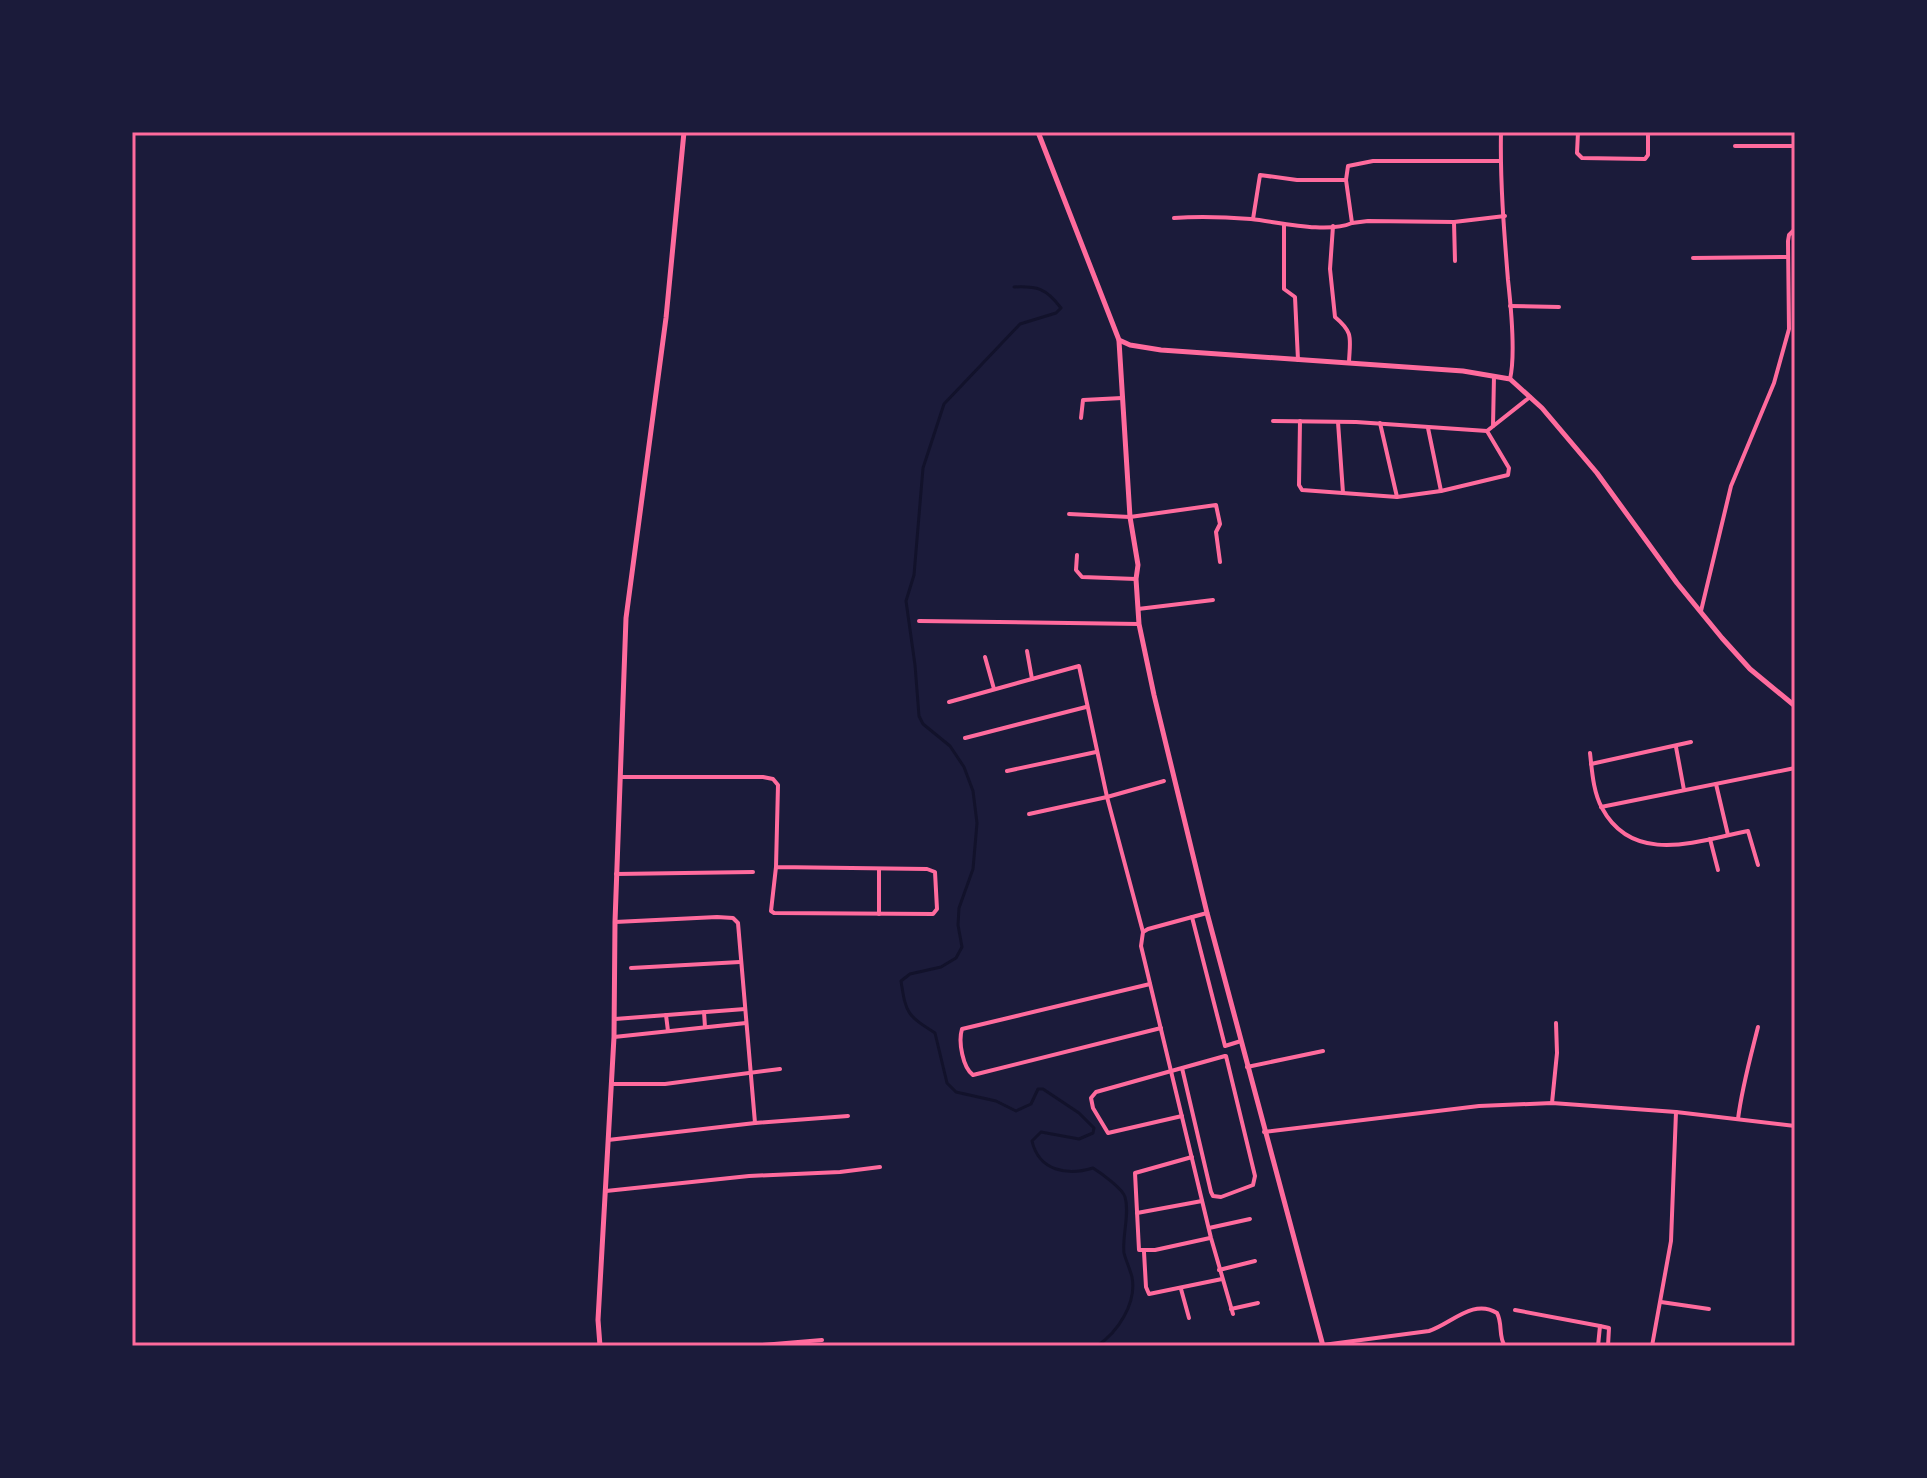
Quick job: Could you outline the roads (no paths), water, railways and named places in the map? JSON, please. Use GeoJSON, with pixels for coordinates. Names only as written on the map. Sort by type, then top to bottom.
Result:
{"type":"FeatureCollection","features":[{"type":"Feature","properties":{"kind":"street"},"geometry":{"type":"LineString","coordinates":[[600,1346],[598,1320],[615,1019],[616,874],[626,618],[666,318],[684,132]]}},
{"type":"Feature","properties":{"kind":"street"},"geometry":{"type":"LineString","coordinates":[[1038,132],[1119,340],[1130,517],[1138,565],[1139,624],[1207,913],[1323,1346],[1429,1331],[1439,1328],[1458,1314],[1483,1309],[1497,1313],[1502,1326],[1501,1340],[1505,1346]]}},
{"type":"Feature","properties":{"kind":"street"},"geometry":{"type":"LineString","coordinates":[[1501,132],[1500,161],[1510,306],[1510,379]]}},
{"type":"Feature","properties":{"kind":"street"},"geometry":{"type":"LineString","coordinates":[[1578,132],[1577,153],[1582,158],[1645,159],[1648,155],[1648,132]]}},
{"type":"Feature","properties":{"kind":"street"},"geometry":{"type":"LineString","coordinates":[[1735,146],[1795,146]]}},
{"type":"Feature","properties":{"kind":"street"},"geometry":{"type":"LineString","coordinates":[[1352,223],[1346,180],[1348,166],[1362,162],[1500,161]]}},
{"type":"Feature","properties":{"kind":"street"},"geometry":{"type":"LineString","coordinates":[[1253,219],[1260,175],[1297,180],[1346,180]]}},
{"type":"Feature","properties":{"kind":"street"},"geometry":{"type":"LineString","coordinates":[[1174,218],[1203,216],[1253,219],[1284,225],[1342,227],[1368,221],[1454,222],[1505,216]]}},
{"type":"Feature","properties":{"kind":"street"},"geometry":{"type":"LineString","coordinates":[[1454,222],[1455,261]]}},
{"type":"Feature","properties":{"kind":"street"},"geometry":{"type":"LineString","coordinates":[[1284,225],[1284,289],[1295,297],[1298,361]]}},
{"type":"Feature","properties":{"kind":"street"},"geometry":{"type":"LineString","coordinates":[[1333,226],[1330,269],[1335,317],[1350,334],[1349,362]]}},
{"type":"Feature","properties":{"kind":"street"},"geometry":{"type":"LineString","coordinates":[[1701,611],[1726,499],[1774,383],[1792,329],[1788,257],[1789,235],[1795,229]]}},
{"type":"Feature","properties":{"kind":"street"},"geometry":{"type":"LineString","coordinates":[[1693,258],[1788,257]]}},
{"type":"Feature","properties":{"kind":"street"},"geometry":{"type":"LineString","coordinates":[[1510,306],[1559,307]]}},
{"type":"Feature","properties":{"kind":"street"},"geometry":{"type":"LineString","coordinates":[[1119,340],[1161,350],[1349,362],[1510,379],[1530,397],[1597,473],[1701,611],[1750,669],[1795,706]]}},
{"type":"Feature","properties":{"kind":"street"},"geometry":{"type":"LineString","coordinates":[[1493,426],[1494,375]]}},
{"type":"Feature","properties":{"kind":"street"},"geometry":{"type":"LineString","coordinates":[[1273,421],[1380,423],[1487,431],[1530,397]]}},
{"type":"Feature","properties":{"kind":"street"},"geometry":{"type":"LineString","coordinates":[[1081,418],[1083,400],[1122,398]]}},
{"type":"Feature","properties":{"kind":"street"},"geometry":{"type":"LineString","coordinates":[[1300,421],[1300,488],[1397,497],[1441,491],[1508,475],[1509,468],[1487,431]]}},
{"type":"Feature","properties":{"kind":"street"},"geometry":{"type":"LineString","coordinates":[[1338,422],[1343,493]]}},
{"type":"Feature","properties":{"kind":"street"},"geometry":{"type":"LineString","coordinates":[[1380,423],[1397,497]]}},
{"type":"Feature","properties":{"kind":"street"},"geometry":{"type":"LineString","coordinates":[[1428,428],[1441,491]]}},
{"type":"Feature","properties":{"kind":"street"},"geometry":{"type":"LineString","coordinates":[[1069,514],[1130,517],[1216,505],[1220,524],[1216,532],[1220,562]]}},
{"type":"Feature","properties":{"kind":"street"},"geometry":{"type":"LineString","coordinates":[[1077,555],[1076,570],[1082,577],[1136,579]]}},
{"type":"Feature","properties":{"kind":"street"},"geometry":{"type":"LineString","coordinates":[[1138,609],[1213,600]]}},
{"type":"Feature","properties":{"kind":"street"},"geometry":{"type":"LineString","coordinates":[[919,621],[1139,624]]}},
{"type":"Feature","properties":{"kind":"street"},"geometry":{"type":"LineString","coordinates":[[1027,651],[1032,679]]}},
{"type":"Feature","properties":{"kind":"street"},"geometry":{"type":"LineString","coordinates":[[985,657],[994,689]]}},
{"type":"Feature","properties":{"kind":"street"},"geometry":{"type":"LineString","coordinates":[[949,702],[1079,666],[1096,752],[1143,932],[1141,946],[1219,1270],[1232,1312],[1258,1303]]}},
{"type":"Feature","properties":{"kind":"street"},"geometry":{"type":"LineString","coordinates":[[965,738],[1086,707]]}},
{"type":"Feature","properties":{"kind":"street"},"geometry":{"type":"LineString","coordinates":[[1591,764],[1691,742]]}},
{"type":"Feature","properties":{"kind":"street"},"geometry":{"type":"LineString","coordinates":[[1676,747],[1684,790]]}},
{"type":"Feature","properties":{"kind":"street"},"geometry":{"type":"LineString","coordinates":[[1007,771],[1096,752]]}},
{"type":"Feature","properties":{"kind":"street"},"geometry":{"type":"LineString","coordinates":[[1590,753],[1601,807],[1619,829],[1637,841],[1671,847],[1748,831],[1758,865]]}},
{"type":"Feature","properties":{"kind":"street"},"geometry":{"type":"LineString","coordinates":[[1601,807],[1795,768]]}},
{"type":"Feature","properties":{"kind":"street"},"geometry":{"type":"LineString","coordinates":[[620,777],[773,779],[778,785],[776,867],[769,904],[774,913],[933,914],[937,909],[937,878],[935,872],[927,869],[776,867]]}},
{"type":"Feature","properties":{"kind":"street"},"geometry":{"type":"LineString","coordinates":[[1029,814],[1164,781]]}},
{"type":"Feature","properties":{"kind":"street"},"geometry":{"type":"LineString","coordinates":[[1716,784],[1728,835]]}},
{"type":"Feature","properties":{"kind":"street"},"geometry":{"type":"LineString","coordinates":[[1710,839],[1718,870]]}},
{"type":"Feature","properties":{"kind":"street"},"geometry":{"type":"LineString","coordinates":[[879,869],[879,914]]}},
{"type":"Feature","properties":{"kind":"street"},"geometry":{"type":"LineString","coordinates":[[616,874],[753,872]]}},
{"type":"Feature","properties":{"kind":"street"},"geometry":{"type":"LineString","coordinates":[[1143,932],[1207,913]]}},
{"type":"Feature","properties":{"kind":"street"},"geometry":{"type":"LineString","coordinates":[[1192,917],[1225,1046],[1241,1041]]}},
{"type":"Feature","properties":{"kind":"street"},"geometry":{"type":"LineString","coordinates":[[615,922],[733,918],[738,923],[755,1123]]}},
{"type":"Feature","properties":{"kind":"street"},"geometry":{"type":"LineString","coordinates":[[631,968],[741,962]]}},
{"type":"Feature","properties":{"kind":"street"},"geometry":{"type":"LineString","coordinates":[[1150,984],[962,1029],[960,1040],[967,1070],[973,1075],[1161,1028]]}},
{"type":"Feature","properties":{"kind":"street"},"geometry":{"type":"LineString","coordinates":[[615,1019],[745,1009]]}},
{"type":"Feature","properties":{"kind":"street"},"geometry":{"type":"LineString","coordinates":[[704,1012],[705,1027]]}},
{"type":"Feature","properties":{"kind":"street"},"geometry":{"type":"LineString","coordinates":[[666,1015],[668,1031]]}},
{"type":"Feature","properties":{"kind":"street"},"geometry":{"type":"LineString","coordinates":[[614,1037],[746,1023]]}},
{"type":"Feature","properties":{"kind":"street"},"geometry":{"type":"LineString","coordinates":[[1552,1103],[1557,1053],[1556,1023]]}},
{"type":"Feature","properties":{"kind":"street"},"geometry":{"type":"LineString","coordinates":[[1738,1119],[1743,1079],[1758,1027]]}},
{"type":"Feature","properties":{"kind":"street"},"geometry":{"type":"LineString","coordinates":[[1247,1067],[1323,1051]]}},
{"type":"Feature","properties":{"kind":"street"},"geometry":{"type":"LineString","coordinates":[[1182,1068],[1211,1192],[1217,1197],[1250,1188],[1255,1176],[1226,1056],[1182,1068],[1171,1071],[1096,1092],[1092,1094],[1091,1102],[1108,1133],[1182,1116]]}},
{"type":"Feature","properties":{"kind":"street"},"geometry":{"type":"LineString","coordinates":[[610,1084],[665,1084],[780,1069]]}},
{"type":"Feature","properties":{"kind":"street"},"geometry":{"type":"LineString","coordinates":[[1264,1132],[1479,1106],[1552,1103],[1676,1112],[1795,1126]]}},
{"type":"Feature","properties":{"kind":"street"},"geometry":{"type":"LineString","coordinates":[[1652,1346],[1671,1241],[1676,1112]]}},
{"type":"Feature","properties":{"kind":"street"},"geometry":{"type":"LineString","coordinates":[[607,1140],[848,1116]]}},
{"type":"Feature","properties":{"kind":"street"},"geometry":{"type":"LineString","coordinates":[[1192,1157],[1135,1173],[1139,1250],[1211,1238]]}},
{"type":"Feature","properties":{"kind":"street"},"geometry":{"type":"LineString","coordinates":[[606,1191],[749,1176],[880,1167]]}},
{"type":"Feature","properties":{"kind":"street"},"geometry":{"type":"LineString","coordinates":[[1137,1213],[1202,1201]]}},
{"type":"Feature","properties":{"kind":"street"},"geometry":{"type":"LineString","coordinates":[[1209,1228],[1250,1219]]}},
{"type":"Feature","properties":{"kind":"street"},"geometry":{"type":"LineString","coordinates":[[1144,1251],[1149,1294],[1222,1279]]}},
{"type":"Feature","properties":{"kind":"street"},"geometry":{"type":"LineString","coordinates":[[1219,1270],[1255,1261]]}},
{"type":"Feature","properties":{"kind":"street"},"geometry":{"type":"LineString","coordinates":[[1181,1289],[1189,1318]]}},
{"type":"Feature","properties":{"kind":"street"},"geometry":{"type":"LineString","coordinates":[[1661,1302],[1709,1309]]}},
{"type":"Feature","properties":{"kind":"street"},"geometry":{"type":"LineString","coordinates":[[1515,1310],[1609,1328],[1608,1346]]}},
{"type":"Feature","properties":{"kind":"street"},"geometry":{"type":"LineString","coordinates":[[1598,1346],[1600,1326]]}},
{"type":"Feature","properties":{"kind":"street"},"geometry":{"type":"LineString","coordinates":[[750,1346],[822,1340]]}},
{"type":"Feature","properties":{"kind":"waterway"},"geometry":{"type":"LineString","coordinates":[[1014,287],[1040,290],[1051,296],[1061,308],[1056,313],[1020,324],[944,404],[923,468],[914,575],[906,601],[919,716],[923,724],[950,746],[964,767],[973,791],[977,823],[973,869],[959,908],[962,947],[956,958],[941,967],[910,974],[901,981],[909,1013],[935,1033],[947,1083],[956,1092],[996,1101],[1016,1111],[1031,1104],[1038,1089],[1043,1089],[1079,1113],[1094,1128],[1093,1133],[1079,1139],[1041,1132],[1032,1141],[1041,1159],[1048,1165],[1064,1171],[1093,1168],[1125,1197],[1124,1253],[1132,1277],[1132,1297],[1119,1325],[1097,1346]]}}]}
